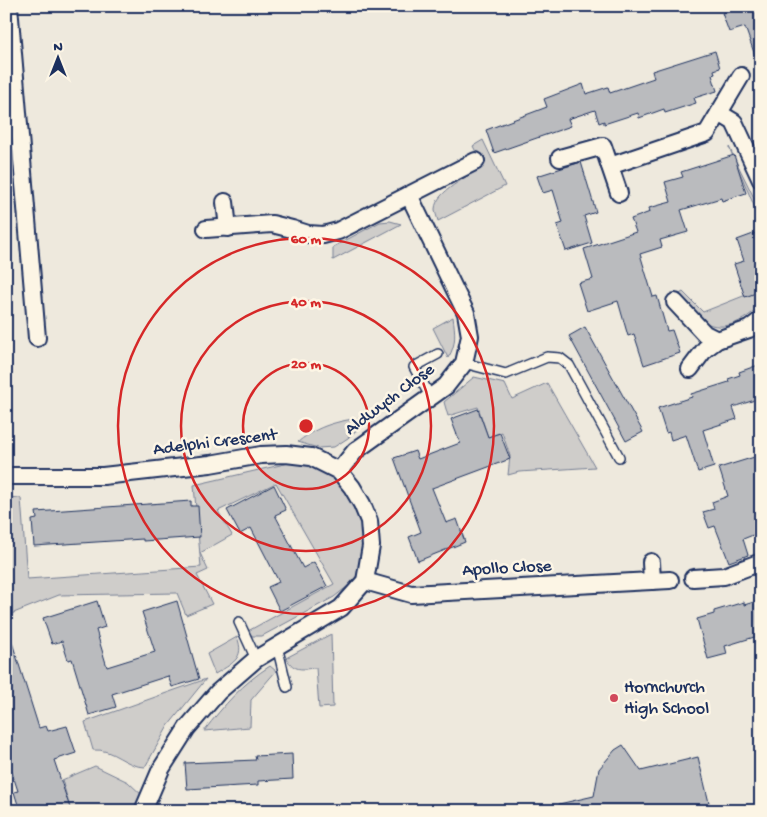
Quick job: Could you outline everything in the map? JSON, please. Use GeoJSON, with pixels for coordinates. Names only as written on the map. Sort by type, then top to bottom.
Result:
{"type":"FeatureCollection","features":[{"type":"Feature","properties":{"kind":"street"},"geometry":{"type":"LineString","coordinates":[[9,6],[37,338]]}},
{"type":"Feature","properties":{"kind":"street"},"geometry":{"type":"LineString","coordinates":[[610,166],[708,133],[741,76]]}},
{"type":"Feature","properties":{"kind":"street"},"geometry":{"type":"LineString","coordinates":[[719,113],[734,122],[761,180]]}},
{"type":"Feature","properties":{"kind":"street"},"geometry":{"type":"LineString","coordinates":[[560,158],[603,146],[619,193]]}},
{"type":"Feature","properties":{"kind":"street"},"geometry":{"type":"LineString","coordinates":[[206,229],[272,224],[308,234],[323,235],[338,231],[476,161]]}},
{"type":"Feature","properties":{"kind":"street","name":"Aldwych Close"},"geometry":{"type":"LineString","coordinates":[[339,471],[356,451],[446,386],[464,364],[470,336],[466,313],[409,195]]}},
{"type":"Feature","properties":{"kind":"street"},"geometry":{"type":"LineString","coordinates":[[225,202],[228,228]]}},
{"type":"Feature","properties":{"kind":"street"},"geometry":{"type":"LineString","coordinates":[[675,302],[705,334],[717,340]]}},
{"type":"Feature","properties":{"kind":"street"},"geometry":{"type":"LineString","coordinates":[[690,369],[705,349],[717,340],[749,329],[761,320]]}},
{"type":"Feature","properties":{"kind":"street","name":"Adelphi Crescent"},"geometry":{"type":"LineString","coordinates":[[6,476],[103,476],[210,464],[261,455],[286,454],[311,457],[339,471],[352,487],[362,504],[369,521],[372,546],[365,581]]}},
{"type":"Feature","properties":{"kind":"street"},"geometry":{"type":"LineString","coordinates":[[651,562],[652,581]]}},
{"type":"Feature","properties":{"kind":"street"},"geometry":{"type":"LineString","coordinates":[[692,578],[724,576],[761,562]]}},
{"type":"Feature","properties":{"kind":"street","name":"Apollo Close"},"geometry":{"type":"LineString","coordinates":[[365,581],[411,594],[670,580]]}},
{"type":"Feature","properties":{"kind":"street"},"geometry":{"type":"LineString","coordinates":[[143,811],[161,769],[187,728],[218,692],[256,659],[340,608],[365,581]]}},
{"type":"Feature","properties":{"kind":"lane"},"geometry":{"type":"LineString","coordinates":[[431,398],[414,367],[438,354]]}},
{"type":"Feature","properties":{"kind":"lane"},"geometry":{"type":"LineString","coordinates":[[464,364],[506,374],[547,356],[560,358],[569,365],[620,457]]}},
{"type":"Feature","properties":{"kind":"lane"},"geometry":{"type":"LineString","coordinates":[[239,622],[256,659]]}},
{"type":"Feature","properties":{"kind":"lane"},"geometry":{"type":"LineString","coordinates":[[276,646],[287,687]]}},
{"type":"Feature","properties":{"kind":"shaded area"},"geometry":{"type":"Polygon","coordinates":[[[483,140],[505,186],[438,221],[435,209],[437,202],[447,190],[479,165],[478,156],[473,146],[483,140]]]}},
{"type":"Feature","properties":{"kind":"shaded area"},"geometry":{"type":"Polygon","coordinates":[[[729,147],[761,212],[761,222],[729,147]]]}},
{"type":"Feature","properties":{"kind":"shaded area"},"geometry":{"type":"Polygon","coordinates":[[[390,221],[401,224],[333,260],[333,247],[380,222],[390,221]]]}},
{"type":"Feature","properties":{"kind":"shaded area"},"geometry":{"type":"Polygon","coordinates":[[[761,289],[761,305],[755,311],[740,321],[724,326],[715,326],[699,318],[678,295],[683,292],[703,312],[761,289]]]}},
{"type":"Feature","properties":{"kind":"shaded area"},"geometry":{"type":"Polygon","coordinates":[[[453,317],[454,343],[448,358],[433,328],[453,317]]]}},
{"type":"Feature","properties":{"kind":"shaded area"},"geometry":{"type":"Polygon","coordinates":[[[474,377],[505,384],[512,399],[547,383],[595,467],[519,472],[508,475],[510,456],[502,432],[488,437],[478,407],[448,416],[444,402],[474,377]]]}},
{"type":"Feature","properties":{"kind":"shaded area"},"geometry":{"type":"Polygon","coordinates":[[[379,416],[362,425],[348,438],[334,447],[318,448],[298,442],[307,435],[326,426],[346,420],[379,416]]]}},
{"type":"Feature","properties":{"kind":"shaded area"},"geometry":{"type":"Polygon","coordinates":[[[289,463],[308,465],[321,469],[341,483],[355,500],[365,534],[358,573],[353,582],[334,597],[262,636],[252,636],[248,631],[334,584],[276,483],[218,511],[232,535],[200,553],[208,570],[197,575],[212,604],[186,615],[177,593],[59,595],[6,616],[6,497],[21,498],[27,579],[201,567],[194,485],[289,463]]]}},
{"type":"Feature","properties":{"kind":"shaded area"},"geometry":{"type":"Polygon","coordinates":[[[331,634],[333,707],[319,708],[316,668],[295,668],[286,658],[331,634]]]}},
{"type":"Feature","properties":{"kind":"shaded area"},"geometry":{"type":"Polygon","coordinates":[[[237,637],[240,651],[238,656],[231,664],[215,674],[207,654],[237,637]]]}},
{"type":"Feature","properties":{"kind":"shaded area"},"geometry":{"type":"Polygon","coordinates":[[[270,666],[276,671],[251,700],[250,727],[204,731],[234,695],[270,666]]]}},
{"type":"Feature","properties":{"kind":"shaded area"},"geometry":{"type":"Polygon","coordinates":[[[206,679],[168,726],[145,767],[132,764],[107,752],[93,750],[85,722],[206,679]]]}},
{"type":"Feature","properties":{"kind":"shaded area"},"geometry":{"type":"Polygon","coordinates":[[[95,766],[128,782],[144,797],[138,811],[71,811],[62,780],[95,766]]]}},
{"type":"Feature","properties":{"kind":"building"},"geometry":{"type":"Polygon","coordinates":[[[743,6],[761,6],[761,64],[758,64],[745,27],[729,32],[722,13],[743,6]]]}},
{"type":"Feature","properties":{"kind":"building"},"geometry":{"type":"Polygon","coordinates":[[[715,51],[720,68],[714,70],[715,74],[712,75],[717,91],[694,98],[696,103],[665,113],[664,109],[639,118],[638,113],[604,124],[604,121],[599,123],[595,110],[568,119],[571,126],[494,153],[486,130],[547,107],[544,99],[583,84],[586,94],[608,87],[610,93],[654,78],[652,71],[715,51]]]}},
{"type":"Feature","properties":{"kind":"building"},"geometry":{"type":"Polygon","coordinates":[[[734,155],[746,193],[722,201],[721,198],[681,210],[688,232],[660,240],[662,247],[640,254],[653,297],[657,296],[667,331],[672,330],[680,353],[644,365],[634,334],[628,336],[618,301],[587,311],[578,283],[593,279],[584,249],[636,232],[631,219],[650,212],[649,208],[671,202],[665,182],[683,177],[681,172],[734,155]]]}},
{"type":"Feature","properties":{"kind":"building"},"geometry":{"type":"Polygon","coordinates":[[[581,162],[596,212],[584,216],[592,243],[566,251],[557,225],[563,223],[553,190],[543,193],[537,176],[581,162]]]}},
{"type":"Feature","properties":{"kind":"building"},"geometry":{"type":"Polygon","coordinates":[[[756,233],[761,247],[761,300],[758,301],[756,293],[745,297],[734,264],[744,261],[737,240],[756,233]]]}},
{"type":"Feature","properties":{"kind":"building"},"geometry":{"type":"Polygon","coordinates":[[[585,327],[643,432],[626,441],[569,336],[585,327]]]}},
{"type":"Feature","properties":{"kind":"building"},"geometry":{"type":"Polygon","coordinates":[[[761,364],[761,398],[733,407],[737,419],[703,430],[714,467],[698,472],[686,435],[671,440],[669,432],[666,433],[658,408],[692,397],[691,394],[729,382],[728,379],[740,375],[739,372],[761,364]]]}},
{"type":"Feature","properties":{"kind":"building"},"geometry":{"type":"Polygon","coordinates":[[[478,409],[488,437],[500,433],[510,459],[432,488],[446,523],[457,519],[465,542],[418,561],[409,537],[421,532],[394,458],[415,451],[418,459],[460,443],[451,419],[478,409]]]}},
{"type":"Feature","properties":{"kind":"building"},"geometry":{"type":"Polygon","coordinates":[[[761,455],[761,520],[754,521],[758,533],[743,539],[748,555],[729,562],[715,526],[709,528],[703,512],[714,509],[712,502],[728,496],[719,468],[761,455]]]}},
{"type":"Feature","properties":{"kind":"building"},"geometry":{"type":"Polygon","coordinates":[[[274,485],[286,510],[275,515],[303,568],[314,562],[327,586],[280,611],[268,587],[279,582],[251,528],[240,534],[227,510],[274,485]]]}},
{"type":"Feature","properties":{"kind":"building"},"geometry":{"type":"Polygon","coordinates":[[[191,501],[191,506],[198,506],[200,537],[34,546],[32,520],[37,519],[36,512],[191,501]]]}},
{"type":"Feature","properties":{"kind":"building"},"geometry":{"type":"Polygon","coordinates":[[[761,600],[761,635],[725,646],[727,654],[708,659],[697,619],[714,614],[714,611],[744,602],[744,605],[761,600]]]}},
{"type":"Feature","properties":{"kind":"building"},"geometry":{"type":"Polygon","coordinates":[[[97,601],[105,627],[96,630],[107,667],[155,652],[142,612],[177,601],[199,679],[172,687],[168,676],[112,694],[116,707],[89,715],[72,659],[68,660],[62,641],[52,644],[43,618],[97,601]]]}},
{"type":"Feature","properties":{"kind":"building"},"geometry":{"type":"Polygon","coordinates":[[[10,636],[39,728],[46,726],[48,731],[67,726],[76,753],[54,760],[71,811],[20,811],[14,792],[18,791],[6,754],[6,637],[10,636]]]}},
{"type":"Feature","properties":{"kind":"building"},"geometry":{"type":"Polygon","coordinates":[[[623,745],[641,771],[698,757],[711,811],[560,811],[559,804],[594,796],[599,769],[615,750],[623,745]]]}},
{"type":"Feature","properties":{"kind":"building"},"geometry":{"type":"Polygon","coordinates":[[[292,754],[293,779],[258,781],[258,785],[187,789],[185,763],[256,760],[255,756],[292,754]]]}},
{"type":"Feature","properties":{"kind":"place","name":"Hornchurch High School"},"geometry":{"type":"Point","coordinates":[614,698]}}]}
